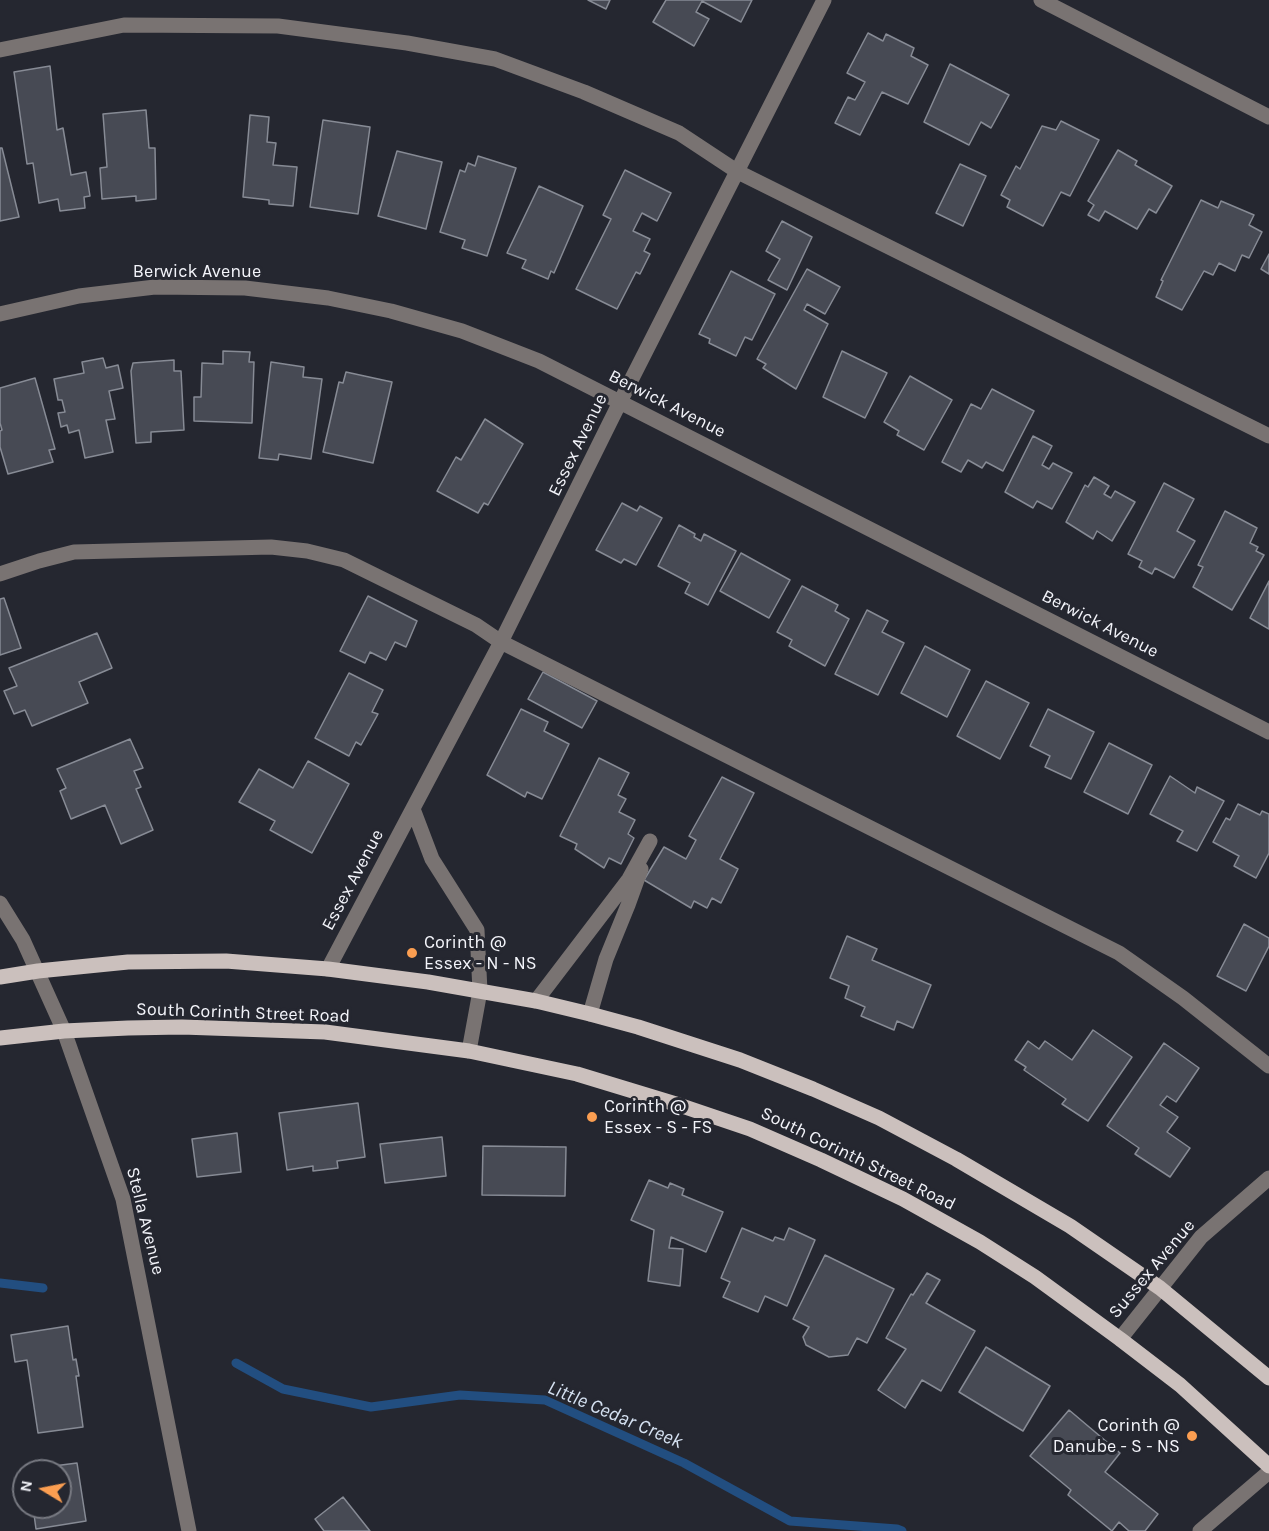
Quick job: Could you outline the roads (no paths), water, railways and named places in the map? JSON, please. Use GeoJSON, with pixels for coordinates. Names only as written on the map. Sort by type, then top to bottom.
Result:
{"type":"FeatureCollection","features":[{"type":"Feature","properties":{"kind":"main road"},"geometry":{"type":"LineString","coordinates":[[0,977],[128,962],[226,961],[328,969],[428,981],[536,1001],[638,1027],[740,1060],[813,1089],[879,1118],[956,1159],[1070,1226],[1160,1288],[1269,1378]]}},
{"type":"Feature","properties":{"kind":"main road","name":"South Corinth Street Road"},"geometry":{"type":"LineString","coordinates":[[0,1038],[64,1031],[182,1027],[314,1032],[469,1051],[577,1074],[668,1101],[750,1129],[811,1155],[903,1199],[980,1242],[1035,1277],[1180,1385],[1269,1467]]}},
{"type":"Feature","properties":{"kind":"street","name":"Essex Avenue"},"geometry":{"type":"LineString","coordinates":[[328,969],[501,642],[824,0]]}},
{"type":"Feature","properties":{"kind":"street"},"geometry":{"type":"LineString","coordinates":[[1041,0],[1269,117]]}},
{"type":"Feature","properties":{"kind":"street"},"geometry":{"type":"LineString","coordinates":[[0,50],[124,25],[278,26],[407,43],[495,60],[584,92],[679,133],[738,172],[1269,436]]}},
{"type":"Feature","properties":{"kind":"street","name":"Berwick Avenue"},"geometry":{"type":"LineString","coordinates":[[0,314],[79,297],[155,287],[245,288],[328,298],[391,311],[462,331],[539,361],[1269,732]]}},
{"type":"Feature","properties":{"kind":"street"},"geometry":{"type":"LineString","coordinates":[[0,574],[74,552],[271,547],[307,550],[344,560],[476,625],[501,642],[1119,953],[1183,998],[1269,1066]]}},
{"type":"Feature","properties":{"kind":"street"},"geometry":{"type":"LineString","coordinates":[[413,809],[432,859],[477,930],[480,992],[469,1051]]}},
{"type":"Feature","properties":{"kind":"street"},"geometry":{"type":"LineString","coordinates":[[536,1001],[628,879],[650,841],[606,959],[591,1014]]}},
{"type":"Feature","properties":{"kind":"street","name":"Stella Avenue"},"geometry":{"type":"LineString","coordinates":[[0,903],[23,940],[64,1031],[123,1199],[189,1531]]}},
{"type":"Feature","properties":{"kind":"street","name":"Sussex Avenue"},"geometry":{"type":"LineString","coordinates":[[1120,1339],[1201,1237],[1269,1178]]}},
{"type":"Feature","properties":{"kind":"street"},"geometry":{"type":"LineString","coordinates":[[1200,1531],[1269,1472]]}},
{"type":"Feature","properties":{"kind":"waterway","name":"Little Cedar Creek"},"geometry":{"type":"LineString","coordinates":[[0,1283],[43,1288]]}},
{"type":"Feature","properties":{"kind":"waterway","name":"Little Cedar Creek"},"geometry":{"type":"LineString","coordinates":[[236,1363],[283,1389],[371,1407],[460,1395],[545,1400],[684,1463],[790,1521],[902,1531]]}},
{"type":"Feature","properties":{"kind":"place","name":"Corinth @ Essex - N - NS"},"geometry":{"type":"Point","coordinates":[412,953]}},
{"type":"Feature","properties":{"kind":"place","name":"Corinth @ Essex - S - FS"},"geometry":{"type":"Point","coordinates":[592,1117]}},
{"type":"Feature","properties":{"kind":"place","name":"Corinth @ Danube - S - NS"},"geometry":{"type":"Point","coordinates":[1192,1436]}}]}
